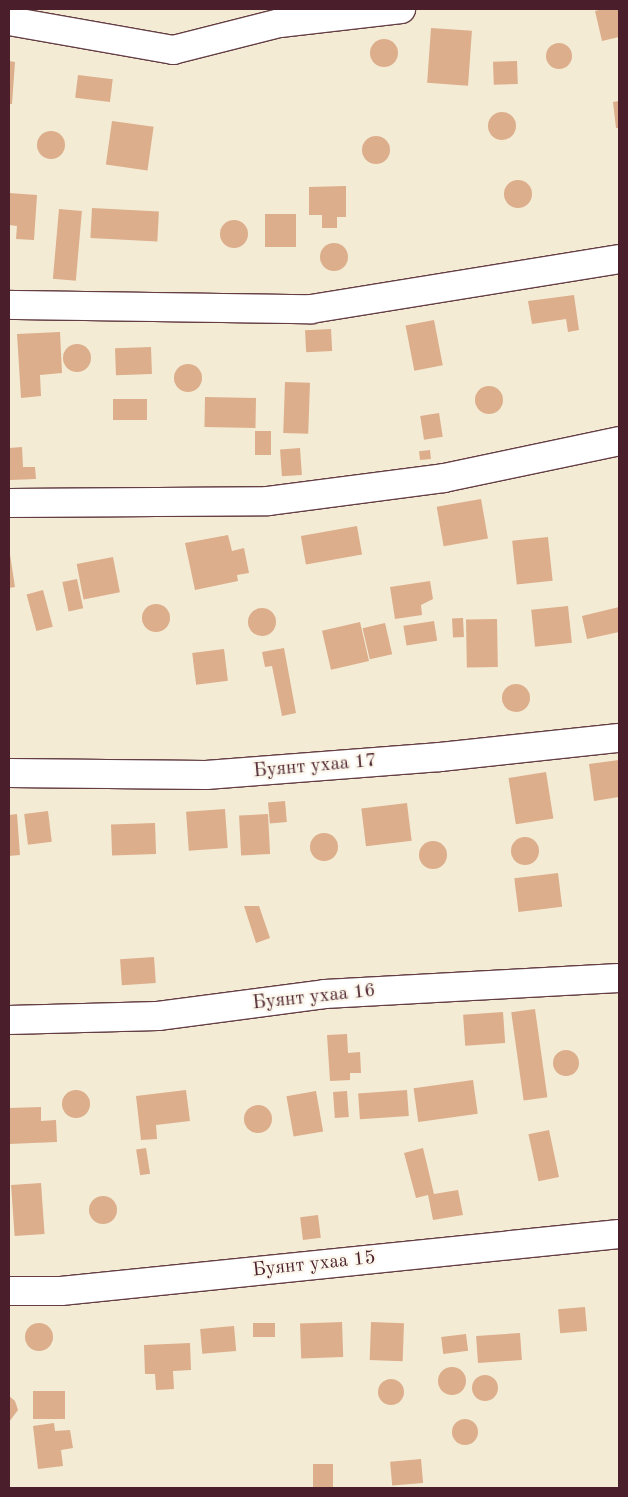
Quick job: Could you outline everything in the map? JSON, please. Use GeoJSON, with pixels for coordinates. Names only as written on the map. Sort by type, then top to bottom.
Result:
{"type":"FeatureCollection","features":[{"type":"Feature","properties":{"kind":"street"},"geometry":{"type":"LineString","coordinates":[[9,21],[173,50],[280,23],[401,9]]}},
{"type":"Feature","properties":{"kind":"street"},"geometry":{"type":"LineString","coordinates":[[9,305],[311,310],[619,259]]}},
{"type":"Feature","properties":{"kind":"street"},"geometry":{"type":"LineString","coordinates":[[9,503],[268,501],[444,478],[619,441]]}},
{"type":"Feature","properties":{"kind":"street","name":"Буянт ухаа 17"},"geometry":{"type":"LineString","coordinates":[[9,773],[206,775],[440,757],[619,738]]}},
{"type":"Feature","properties":{"kind":"street","name":"Буянт ухаа 16"},"geometry":{"type":"LineString","coordinates":[[9,1020],[158,1016],[325,994],[619,978]]}},
{"type":"Feature","properties":{"kind":"street","name":"Буянт ухаа 15"},"geometry":{"type":"LineString","coordinates":[[9,1292],[61,1291],[619,1234]]}},
{"type":"Feature","properties":{"kind":"building"},"geometry":{"type":"Polygon","coordinates":[[[619,9],[619,37],[602,41],[595,11],[619,9]]]}},
{"type":"Feature","properties":{"kind":"building"},"geometry":{"type":"Polygon","coordinates":[[[431,28],[472,31],[468,86],[427,83],[431,28]]]}},
{"type":"Feature","properties":{"kind":"building"},"geometry":{"type":"Polygon","coordinates":[[[384,39],[394,43],[398,53],[394,63],[384,67],[374,63],[370,53],[374,43],[384,39]]]}},
{"type":"Feature","properties":{"kind":"building"},"geometry":{"type":"Polygon","coordinates":[[[559,43],[568,47],[572,56],[568,65],[559,69],[550,65],[546,56],[550,47],[559,43]]]}},
{"type":"Feature","properties":{"kind":"building"},"geometry":{"type":"Polygon","coordinates":[[[9,61],[15,62],[12,104],[9,104],[9,61]]]}},
{"type":"Feature","properties":{"kind":"building"},"geometry":{"type":"Polygon","coordinates":[[[517,61],[518,84],[494,85],[493,62],[517,61]]]}},
{"type":"Feature","properties":{"kind":"building"},"geometry":{"type":"Polygon","coordinates":[[[78,75],[113,79],[110,102],[75,98],[78,75]]]}},
{"type":"Feature","properties":{"kind":"building"},"geometry":{"type":"Polygon","coordinates":[[[619,101],[619,128],[616,128],[613,102],[619,101]]]}},
{"type":"Feature","properties":{"kind":"building"},"geometry":{"type":"Polygon","coordinates":[[[502,112],[512,116],[516,126],[512,136],[502,140],[492,136],[488,126],[492,116],[502,112]]]}},
{"type":"Feature","properties":{"kind":"building"},"geometry":{"type":"Polygon","coordinates":[[[112,121],[154,127],[147,170],[106,165],[112,121]]]}},
{"type":"Feature","properties":{"kind":"building"},"geometry":{"type":"Polygon","coordinates":[[[51,131],[61,135],[65,145],[61,155],[51,159],[41,155],[37,145],[41,135],[51,131]]]}},
{"type":"Feature","properties":{"kind":"building"},"geometry":{"type":"Polygon","coordinates":[[[376,136],[386,140],[390,150],[386,160],[376,164],[366,160],[362,150],[366,140],[376,136]]]}},
{"type":"Feature","properties":{"kind":"building"},"geometry":{"type":"Polygon","coordinates":[[[518,180],[528,184],[532,194],[528,204],[518,208],[508,204],[504,194],[508,184],[518,180]]]}},
{"type":"Feature","properties":{"kind":"building"},"geometry":{"type":"Polygon","coordinates":[[[346,186],[346,217],[337,217],[337,228],[322,228],[322,215],[309,215],[309,187],[346,186]]]}},
{"type":"Feature","properties":{"kind":"building"},"geometry":{"type":"Polygon","coordinates":[[[9,193],[37,195],[34,240],[16,239],[17,226],[9,225],[9,193]]]}},
{"type":"Feature","properties":{"kind":"building"},"geometry":{"type":"Polygon","coordinates":[[[92,208],[159,212],[157,241],[90,238],[92,208]]]}},
{"type":"Feature","properties":{"kind":"building"},"geometry":{"type":"Polygon","coordinates":[[[59,209],[82,211],[76,281],[53,279],[59,209]]]}},
{"type":"Feature","properties":{"kind":"building"},"geometry":{"type":"Polygon","coordinates":[[[265,214],[296,214],[296,247],[265,247],[265,214]]]}},
{"type":"Feature","properties":{"kind":"building"},"geometry":{"type":"Polygon","coordinates":[[[234,220],[244,224],[248,234],[244,244],[234,248],[224,244],[220,234],[224,224],[234,220]]]}},
{"type":"Feature","properties":{"kind":"building"},"geometry":{"type":"Polygon","coordinates":[[[334,243],[344,247],[348,257],[344,267],[334,271],[324,267],[320,257],[324,247],[334,243]]]}},
{"type":"Feature","properties":{"kind":"building"},"geometry":{"type":"Polygon","coordinates":[[[574,295],[579,330],[568,332],[566,319],[532,324],[528,301],[574,295]]]}},
{"type":"Feature","properties":{"kind":"building"},"geometry":{"type":"Polygon","coordinates":[[[434,320],[443,365],[414,371],[406,326],[434,320]]]}},
{"type":"Feature","properties":{"kind":"building"},"geometry":{"type":"Polygon","coordinates":[[[331,329],[332,351],[306,352],[305,330],[331,329]]]}},
{"type":"Feature","properties":{"kind":"building"},"geometry":{"type":"Polygon","coordinates":[[[60,332],[62,373],[40,375],[41,396],[21,398],[17,334],[60,332]]]}},
{"type":"Feature","properties":{"kind":"building"},"geometry":{"type":"Polygon","coordinates":[[[77,344],[87,348],[91,358],[87,368],[77,372],[67,368],[63,358],[67,348],[77,344]]]}},
{"type":"Feature","properties":{"kind":"building"},"geometry":{"type":"Polygon","coordinates":[[[151,347],[152,374],[116,375],[115,348],[151,347]]]}},
{"type":"Feature","properties":{"kind":"building"},"geometry":{"type":"Polygon","coordinates":[[[188,364],[198,368],[202,378],[198,388],[188,392],[178,388],[174,378],[178,368],[188,364]]]}},
{"type":"Feature","properties":{"kind":"building"},"geometry":{"type":"Polygon","coordinates":[[[285,382],[310,383],[308,434],[283,433],[285,382]]]}},
{"type":"Feature","properties":{"kind":"building"},"geometry":{"type":"Polygon","coordinates":[[[489,386],[499,390],[503,400],[499,410],[489,414],[479,410],[475,400],[479,390],[489,386]]]}},
{"type":"Feature","properties":{"kind":"building"},"geometry":{"type":"Polygon","coordinates":[[[205,397],[256,398],[255,428],[204,427],[205,397]]]}},
{"type":"Feature","properties":{"kind":"building"},"geometry":{"type":"Polygon","coordinates":[[[113,399],[147,399],[147,420],[113,420],[113,399]]]}},
{"type":"Feature","properties":{"kind":"building"},"geometry":{"type":"Polygon","coordinates":[[[439,413],[443,437],[424,440],[420,416],[439,413]]]}},
{"type":"Feature","properties":{"kind":"building"},"geometry":{"type":"Polygon","coordinates":[[[255,431],[271,431],[271,455],[255,455],[255,431]]]}},
{"type":"Feature","properties":{"kind":"building"},"geometry":{"type":"Polygon","coordinates":[[[22,447],[23,467],[35,467],[36,479],[10,480],[9,448],[22,447]]]}},
{"type":"Feature","properties":{"kind":"building"},"geometry":{"type":"Polygon","coordinates":[[[300,448],[302,475],[282,476],[280,449],[300,448]]]}},
{"type":"Feature","properties":{"kind":"building"},"geometry":{"type":"Polygon","coordinates":[[[430,450],[431,459],[420,460],[419,451],[430,450]]]}},
{"type":"Feature","properties":{"kind":"building"},"geometry":{"type":"Polygon","coordinates":[[[481,499],[488,538],[444,546],[437,507],[481,499]]]}},
{"type":"Feature","properties":{"kind":"building"},"geometry":{"type":"Polygon","coordinates":[[[357,526],[362,555],[306,564],[301,536],[357,526]]]}},
{"type":"Feature","properties":{"kind":"building"},"geometry":{"type":"Polygon","coordinates":[[[228,535],[232,551],[244,548],[249,573],[237,575],[238,581],[195,590],[185,543],[228,535]]]}},
{"type":"Feature","properties":{"kind":"building"},"geometry":{"type":"Polygon","coordinates":[[[548,537],[553,581],[517,585],[512,541],[548,537]]]}},
{"type":"Feature","properties":{"kind":"building"},"geometry":{"type":"Polygon","coordinates":[[[9,548],[15,587],[9,588],[9,548]]]}},
{"type":"Feature","properties":{"kind":"building"},"geometry":{"type":"Polygon","coordinates":[[[113,557],[120,592],[84,599],[77,564],[113,557]]]}},
{"type":"Feature","properties":{"kind":"building"},"geometry":{"type":"Polygon","coordinates":[[[77,579],[83,608],[69,611],[62,582],[77,579]]]}},
{"type":"Feature","properties":{"kind":"building"},"geometry":{"type":"Polygon","coordinates":[[[430,581],[433,599],[421,605],[422,615],[395,619],[390,587],[430,581]]]}},
{"type":"Feature","properties":{"kind":"building"},"geometry":{"type":"Polygon","coordinates":[[[43,590],[53,627],[36,631],[27,594],[43,590]]]}},
{"type":"Feature","properties":{"kind":"building"},"geometry":{"type":"Polygon","coordinates":[[[156,604],[166,608],[170,618],[166,628],[156,632],[146,628],[142,618],[146,608],[156,604]]]}},
{"type":"Feature","properties":{"kind":"building"},"geometry":{"type":"Polygon","coordinates":[[[568,606],[572,643],[535,647],[531,610],[568,606]]]}},
{"type":"Feature","properties":{"kind":"building"},"geometry":{"type":"Polygon","coordinates":[[[619,607],[619,632],[587,639],[582,616],[619,607]]]}},
{"type":"Feature","properties":{"kind":"building"},"geometry":{"type":"Polygon","coordinates":[[[262,608],[272,612],[276,622],[272,632],[262,636],[252,632],[248,622],[252,612],[262,608]]]}},
{"type":"Feature","properties":{"kind":"building"},"geometry":{"type":"Polygon","coordinates":[[[463,618],[464,637],[453,638],[452,619],[463,618]]]}},
{"type":"Feature","properties":{"kind":"building"},"geometry":{"type":"Polygon","coordinates":[[[497,619],[498,667],[467,668],[466,620],[497,619]]]}},
{"type":"Feature","properties":{"kind":"building"},"geometry":{"type":"Polygon","coordinates":[[[434,621],[437,641],[407,646],[403,626],[434,621]]]}},
{"type":"Feature","properties":{"kind":"building"},"geometry":{"type":"Polygon","coordinates":[[[360,622],[369,661],[331,670],[322,631],[360,622]]]}},
{"type":"Feature","properties":{"kind":"building"},"geometry":{"type":"Polygon","coordinates":[[[385,623],[392,654],[370,659],[363,628],[385,623]]]}},
{"type":"Feature","properties":{"kind":"building"},"geometry":{"type":"Polygon","coordinates":[[[284,648],[296,713],[282,716],[272,666],[265,667],[262,652],[284,648]]]}},
{"type":"Feature","properties":{"kind":"building"},"geometry":{"type":"Polygon","coordinates":[[[224,649],[228,681],[196,685],[192,653],[224,649]]]}},
{"type":"Feature","properties":{"kind":"building"},"geometry":{"type":"Polygon","coordinates":[[[516,684],[526,688],[530,698],[526,708],[516,712],[506,708],[502,698],[506,688],[516,684]]]}},
{"type":"Feature","properties":{"kind":"building"},"geometry":{"type":"Polygon","coordinates":[[[619,760],[619,797],[594,801],[589,764],[619,760]]]}},
{"type":"Feature","properties":{"kind":"building"},"geometry":{"type":"Polygon","coordinates":[[[546,772],[553,818],[516,824],[508,778],[546,772]]]}},
{"type":"Feature","properties":{"kind":"building"},"geometry":{"type":"Polygon","coordinates":[[[285,801],[287,822],[270,823],[268,802],[285,801]]]}},
{"type":"Feature","properties":{"kind":"building"},"geometry":{"type":"Polygon","coordinates":[[[407,803],[412,841],[366,846],[361,809],[407,803]]]}},
{"type":"Feature","properties":{"kind":"building"},"geometry":{"type":"Polygon","coordinates":[[[225,809],[228,848],[189,851],[186,812],[225,809]]]}},
{"type":"Feature","properties":{"kind":"building"},"geometry":{"type":"Polygon","coordinates":[[[48,811],[52,842],[28,845],[24,814],[48,811]]]}},
{"type":"Feature","properties":{"kind":"building"},"geometry":{"type":"Polygon","coordinates":[[[17,814],[20,855],[9,856],[9,815],[17,814]]]}},
{"type":"Feature","properties":{"kind":"building"},"geometry":{"type":"Polygon","coordinates":[[[268,814],[270,854],[241,855],[239,816],[268,814]]]}},
{"type":"Feature","properties":{"kind":"building"},"geometry":{"type":"Polygon","coordinates":[[[155,823],[156,854],[112,856],[111,825],[155,823]]]}},
{"type":"Feature","properties":{"kind":"building"},"geometry":{"type":"Polygon","coordinates":[[[324,833],[334,837],[338,847],[334,857],[324,861],[314,857],[310,847],[314,837],[324,833]]]}},
{"type":"Feature","properties":{"kind":"building"},"geometry":{"type":"Polygon","coordinates":[[[525,837],[535,841],[539,851],[535,861],[525,865],[515,861],[511,851],[515,841],[525,837]]]}},
{"type":"Feature","properties":{"kind":"building"},"geometry":{"type":"Polygon","coordinates":[[[433,841],[443,845],[447,855],[443,865],[433,869],[423,865],[419,855],[423,845],[433,841]]]}},
{"type":"Feature","properties":{"kind":"building"},"geometry":{"type":"Polygon","coordinates":[[[558,873],[562,907],[518,912],[514,878],[558,873]]]}},
{"type":"Feature","properties":{"kind":"building"},"geometry":{"type":"Polygon","coordinates":[[[244,906],[259,906],[270,938],[256,943],[244,906]]]}},
{"type":"Feature","properties":{"kind":"building"},"geometry":{"type":"Polygon","coordinates":[[[154,957],[156,983],[122,985],[120,959],[154,957]]]}},
{"type":"Feature","properties":{"kind":"building"},"geometry":{"type":"Polygon","coordinates":[[[535,1009],[547,1097],[524,1100],[511,1012],[535,1009]]]}},
{"type":"Feature","properties":{"kind":"building"},"geometry":{"type":"Polygon","coordinates":[[[503,1012],[505,1043],[465,1046],[463,1015],[503,1012]]]}},
{"type":"Feature","properties":{"kind":"building"},"geometry":{"type":"Polygon","coordinates":[[[347,1034],[348,1053],[360,1052],[361,1073],[350,1073],[350,1080],[330,1081],[327,1035],[347,1034]]]}},
{"type":"Feature","properties":{"kind":"building"},"geometry":{"type":"Polygon","coordinates":[[[566,1050],[576,1053],[579,1063],[576,1073],[566,1076],[556,1073],[553,1063],[556,1053],[566,1050]]]}},
{"type":"Feature","properties":{"kind":"building"},"geometry":{"type":"Polygon","coordinates":[[[473,1080],[478,1114],[418,1122],[414,1088],[473,1080]]]}},
{"type":"Feature","properties":{"kind":"building"},"geometry":{"type":"Polygon","coordinates":[[[76,1090],[86,1094],[90,1104],[86,1114],[76,1118],[66,1114],[62,1104],[66,1094],[76,1090]]]}},
{"type":"Feature","properties":{"kind":"building"},"geometry":{"type":"Polygon","coordinates":[[[186,1090],[190,1121],[156,1125],[157,1139],[141,1140],[136,1096],[186,1090]]]}},
{"type":"Feature","properties":{"kind":"building"},"geometry":{"type":"Polygon","coordinates":[[[407,1090],[409,1116],[360,1119],[358,1093],[407,1090]]]}},
{"type":"Feature","properties":{"kind":"building"},"geometry":{"type":"Polygon","coordinates":[[[316,1091],[323,1131],[294,1137],[286,1096],[316,1091]]]}},
{"type":"Feature","properties":{"kind":"building"},"geometry":{"type":"Polygon","coordinates":[[[347,1091],[349,1117],[335,1118],[333,1092],[347,1091]]]}},
{"type":"Feature","properties":{"kind":"building"},"geometry":{"type":"Polygon","coordinates":[[[258,1105],[268,1109],[272,1119],[268,1129],[258,1133],[248,1129],[244,1119],[248,1109],[258,1105]]]}},
{"type":"Feature","properties":{"kind":"building"},"geometry":{"type":"Polygon","coordinates":[[[41,1107],[41,1121],[56,1120],[57,1142],[9,1144],[9,1108],[41,1107]]]}},
{"type":"Feature","properties":{"kind":"building"},"geometry":{"type":"Polygon","coordinates":[[[549,1130],[559,1177],[538,1181],[528,1134],[549,1130]]]}},
{"type":"Feature","properties":{"kind":"building"},"geometry":{"type":"Polygon","coordinates":[[[146,1148],[150,1174],[140,1175],[136,1150],[146,1148]]]}},
{"type":"Feature","properties":{"kind":"building"},"geometry":{"type":"Polygon","coordinates":[[[423,1148],[434,1194],[458,1190],[463,1215],[433,1220],[428,1195],[416,1198],[404,1153],[423,1148]]]}},
{"type":"Feature","properties":{"kind":"building"},"geometry":{"type":"Polygon","coordinates":[[[41,1183],[45,1234],[15,1236],[11,1185],[41,1183]]]}},
{"type":"Feature","properties":{"kind":"building"},"geometry":{"type":"Polygon","coordinates":[[[103,1196],[113,1200],[117,1210],[113,1220],[103,1224],[93,1220],[89,1210],[93,1200],[103,1196]]]}},
{"type":"Feature","properties":{"kind":"building"},"geometry":{"type":"Polygon","coordinates":[[[318,1215],[321,1238],[303,1240],[300,1217],[318,1215]]]}},
{"type":"Feature","properties":{"kind":"building"},"geometry":{"type":"Polygon","coordinates":[[[585,1307],[587,1331],[560,1333],[558,1309],[585,1307]]]}},
{"type":"Feature","properties":{"kind":"building"},"geometry":{"type":"Polygon","coordinates":[[[342,1322],[343,1357],[301,1358],[300,1323],[342,1322]]]}},
{"type":"Feature","properties":{"kind":"building"},"geometry":{"type":"Polygon","coordinates":[[[371,1322],[404,1323],[403,1361],[370,1360],[371,1322]]]}},
{"type":"Feature","properties":{"kind":"building"},"geometry":{"type":"Polygon","coordinates":[[[39,1323],[49,1327],[53,1337],[49,1347],[39,1351],[29,1347],[25,1337],[29,1327],[39,1323]]]}},
{"type":"Feature","properties":{"kind":"building"},"geometry":{"type":"Polygon","coordinates":[[[253,1323],[275,1323],[275,1337],[253,1337],[253,1323]]]}},
{"type":"Feature","properties":{"kind":"building"},"geometry":{"type":"Polygon","coordinates":[[[234,1326],[236,1351],[202,1354],[200,1329],[234,1326]]]}},
{"type":"Feature","properties":{"kind":"building"},"geometry":{"type":"Polygon","coordinates":[[[520,1333],[522,1360],[478,1363],[476,1336],[520,1333]]]}},
{"type":"Feature","properties":{"kind":"building"},"geometry":{"type":"Polygon","coordinates":[[[466,1334],[468,1351],[443,1354],[441,1337],[466,1334]]]}},
{"type":"Feature","properties":{"kind":"building"},"geometry":{"type":"Polygon","coordinates":[[[190,1343],[191,1370],[173,1371],[174,1389],[156,1390],[155,1374],[145,1374],[144,1345],[190,1343]]]}},
{"type":"Feature","properties":{"kind":"building"},"geometry":{"type":"Polygon","coordinates":[[[452,1367],[462,1371],[466,1381],[462,1391],[452,1395],[442,1391],[438,1381],[442,1371],[452,1367]]]}},
{"type":"Feature","properties":{"kind":"building"},"geometry":{"type":"Polygon","coordinates":[[[485,1375],[495,1378],[498,1388],[495,1398],[485,1401],[475,1398],[472,1388],[475,1378],[485,1375]]]}},
{"type":"Feature","properties":{"kind":"building"},"geometry":{"type":"Polygon","coordinates":[[[391,1379],[400,1383],[404,1392],[400,1401],[391,1405],[382,1401],[378,1392],[382,1383],[391,1379]]]}},
{"type":"Feature","properties":{"kind":"building"},"geometry":{"type":"Polygon","coordinates":[[[33,1391],[65,1391],[65,1419],[33,1419],[33,1391]]]}},
{"type":"Feature","properties":{"kind":"building"},"geometry":{"type":"Polygon","coordinates":[[[9,1396],[15,1401],[18,1410],[9,1422],[9,1396]]]}},
{"type":"Feature","properties":{"kind":"building"},"geometry":{"type":"Polygon","coordinates":[[[465,1419],[475,1422],[478,1432],[475,1442],[465,1445],[455,1442],[452,1432],[455,1422],[465,1419]]]}},
{"type":"Feature","properties":{"kind":"building"},"geometry":{"type":"Polygon","coordinates":[[[54,1423],[55,1431],[70,1430],[73,1448],[61,1450],[63,1466],[38,1469],[33,1426],[54,1423]]]}},
{"type":"Feature","properties":{"kind":"building"},"geometry":{"type":"Polygon","coordinates":[[[421,1459],[423,1483],[392,1486],[390,1462],[421,1459]]]}},
{"type":"Feature","properties":{"kind":"building"},"geometry":{"type":"Polygon","coordinates":[[[313,1464],[333,1464],[333,1488],[313,1488],[313,1464]]]}}]}
